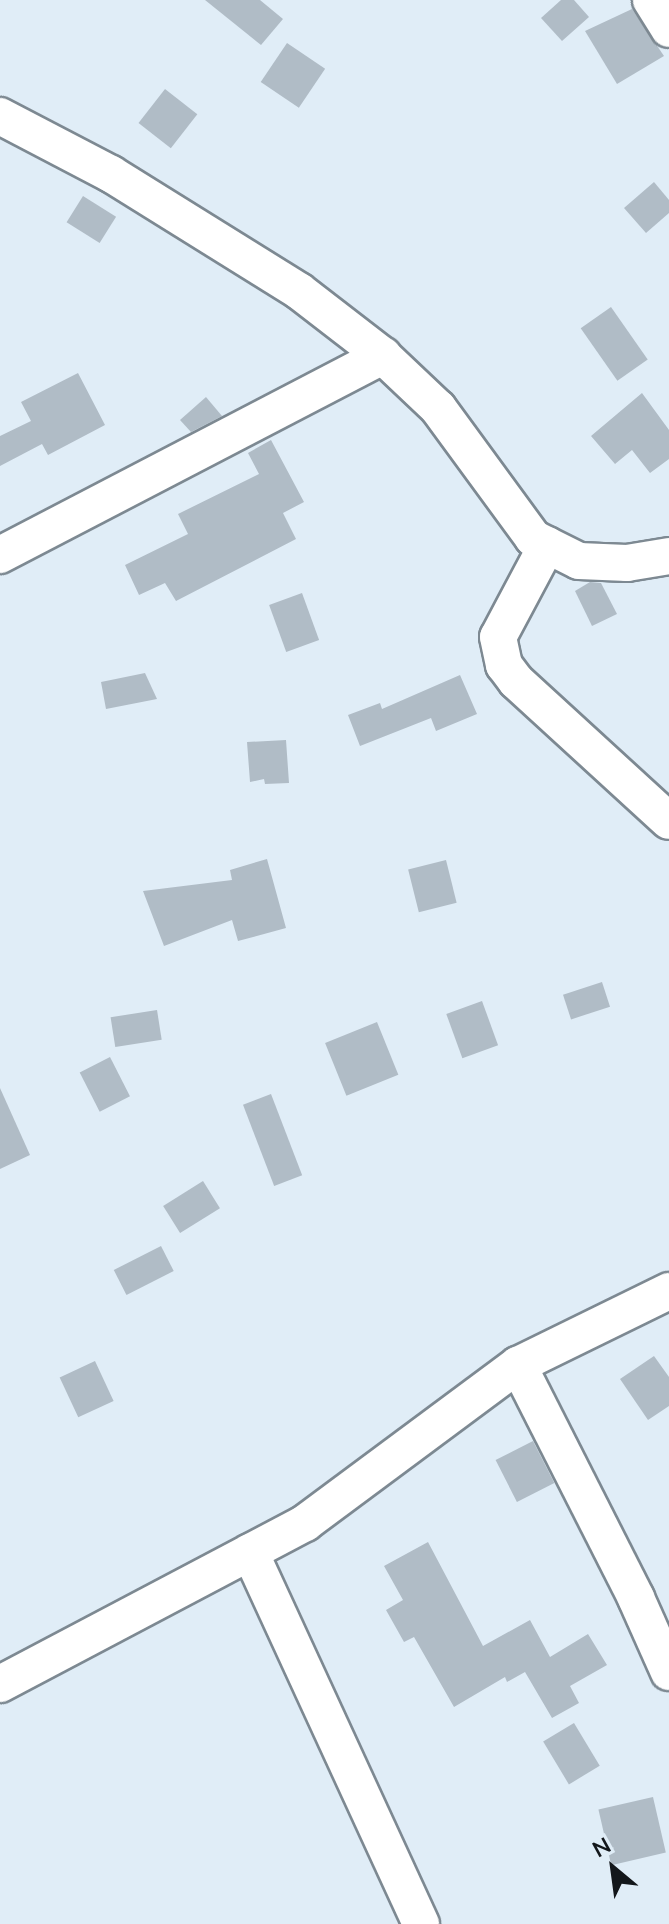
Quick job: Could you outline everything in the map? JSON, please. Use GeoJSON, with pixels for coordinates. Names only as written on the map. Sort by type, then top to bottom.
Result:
{"type":"FeatureCollection","features":[{"type":"Feature","properties":{"kind":"street"},"geometry":{"type":"LineString","coordinates":[[651,0],[669,29]]}},
{"type":"Feature","properties":{"kind":"street"},"geometry":{"type":"LineString","coordinates":[[0,116],[111,174],[299,291],[383,356],[438,408],[533,538],[579,561],[627,563],[669,556]]}},
{"type":"Feature","properties":{"kind":"street"},"geometry":{"type":"LineString","coordinates":[[0,555],[383,356]]}},
{"type":"Feature","properties":{"kind":"street"},"geometry":{"type":"LineString","coordinates":[[547,545],[498,637],[504,665],[516,681],[669,821]]}},
{"type":"Feature","properties":{"kind":"street"},"geometry":{"type":"LineString","coordinates":[[0,1684],[305,1523],[518,1365],[669,1291]]}},
{"type":"Feature","properties":{"kind":"street"},"geometry":{"type":"LineString","coordinates":[[518,1365],[636,1598],[669,1672]]}},
{"type":"Feature","properties":{"kind":"street"},"geometry":{"type":"LineString","coordinates":[[250,1552],[421,1924]]}},
{"type":"Feature","properties":{"kind":"building"},"geometry":{"type":"Polygon","coordinates":[[[205,0],[260,0],[283,19],[261,45],[205,0]]]}},
{"type":"Feature","properties":{"kind":"building"},"geometry":{"type":"Polygon","coordinates":[[[561,0],[574,0],[589,17],[562,41],[541,18],[561,0]]]}},
{"type":"Feature","properties":{"kind":"building"},"geometry":{"type":"Polygon","coordinates":[[[632,9],[664,56],[617,84],[585,31],[632,9]]]}},
{"type":"Feature","properties":{"kind":"building"},"geometry":{"type":"Polygon","coordinates":[[[287,43],[325,69],[299,108],[261,82],[287,43]]]}},
{"type":"Feature","properties":{"kind":"building"},"geometry":{"type":"Polygon","coordinates":[[[165,89],[197,114],[171,148],[139,123],[165,89]]]}},
{"type":"Feature","properties":{"kind":"building"},"geometry":{"type":"Polygon","coordinates":[[[654,182],[669,200],[669,213],[646,233],[624,208],[654,182]]]}},
{"type":"Feature","properties":{"kind":"building"},"geometry":{"type":"Polygon","coordinates":[[[83,196],[116,217],[100,243],[67,222],[83,196]]]}},
{"type":"Feature","properties":{"kind":"building"},"geometry":{"type":"Polygon","coordinates":[[[611,307],[648,359],[617,381],[581,328],[611,307]]]}},
{"type":"Feature","properties":{"kind":"building"},"geometry":{"type":"Polygon","coordinates":[[[78,373],[105,425],[48,455],[42,444],[0,466],[0,436],[31,421],[21,402],[78,373]]]}},
{"type":"Feature","properties":{"kind":"building"},"geometry":{"type":"Polygon","coordinates":[[[642,393],[669,430],[669,459],[650,473],[632,450],[615,464],[591,436],[642,393]]]}},
{"type":"Feature","properties":{"kind":"building"},"geometry":{"type":"Polygon","coordinates":[[[206,397],[222,416],[191,432],[180,420],[206,397]]]}},
{"type":"Feature","properties":{"kind":"building"},"geometry":{"type":"Polygon","coordinates":[[[271,440],[304,502],[283,513],[296,539],[176,601],[165,583],[139,595],[125,565],[188,534],[178,514],[259,474],[248,453],[271,440]]]}},
{"type":"Feature","properties":{"kind":"building"},"geometry":{"type":"Polygon","coordinates":[[[590,582],[601,583],[617,614],[592,626],[575,591],[590,582]]]}},
{"type":"Feature","properties":{"kind":"building"},"geometry":{"type":"Polygon","coordinates":[[[302,593],[319,640],[286,652],[269,605],[302,593]]]}},
{"type":"Feature","properties":{"kind":"building"},"geometry":{"type":"Polygon","coordinates":[[[145,673],[157,699],[106,709],[101,682],[145,673]]]}},
{"type":"Feature","properties":{"kind":"building"},"geometry":{"type":"Polygon","coordinates":[[[460,675],[477,714],[436,731],[431,718],[360,746],[348,715],[380,703],[382,709],[460,675]]]}},
{"type":"Feature","properties":{"kind":"building"},"geometry":{"type":"Polygon","coordinates":[[[286,740],[289,783],[265,784],[264,779],[250,782],[247,742],[286,740]]]}},
{"type":"Feature","properties":{"kind":"building"},"geometry":{"type":"Polygon","coordinates":[[[267,859],[286,928],[238,941],[232,920],[164,946],[143,891],[232,880],[230,870],[267,859]]]}},
{"type":"Feature","properties":{"kind":"building"},"geometry":{"type":"Polygon","coordinates":[[[446,860],[457,903],[419,912],[408,869],[446,860]]]}},
{"type":"Feature","properties":{"kind":"building"},"geometry":{"type":"Polygon","coordinates":[[[602,982],[610,1007],[571,1019],[563,995],[602,982]]]}},
{"type":"Feature","properties":{"kind":"building"},"geometry":{"type":"Polygon","coordinates":[[[482,1001],[498,1045],[462,1058],[446,1014],[482,1001]]]}},
{"type":"Feature","properties":{"kind":"building"},"geometry":{"type":"Polygon","coordinates":[[[157,1010],[162,1040],[115,1047],[111,1017],[157,1010]]]}},
{"type":"Feature","properties":{"kind":"building"},"geometry":{"type":"Polygon","coordinates":[[[377,1022],[398,1075],[346,1096],[325,1043],[377,1022]]]}},
{"type":"Feature","properties":{"kind":"building"},"geometry":{"type":"Polygon","coordinates":[[[110,1057],[130,1096],[100,1112],[80,1072],[110,1057]]]}},
{"type":"Feature","properties":{"kind":"building"},"geometry":{"type":"Polygon","coordinates":[[[0,1088],[30,1155],[0,1169],[0,1088]]]}},
{"type":"Feature","properties":{"kind":"building"},"geometry":{"type":"Polygon","coordinates":[[[271,1094],[302,1175],[274,1186],[243,1105],[271,1094]]]}},
{"type":"Feature","properties":{"kind":"building"},"geometry":{"type":"Polygon","coordinates":[[[203,1181],[220,1208],[180,1233],[163,1206],[203,1181]]]}},
{"type":"Feature","properties":{"kind":"building"},"geometry":{"type":"Polygon","coordinates":[[[161,1246],[174,1271],[126,1295],[114,1270],[161,1246]]]}},
{"type":"Feature","properties":{"kind":"building"},"geometry":{"type":"Polygon","coordinates":[[[654,1356],[669,1377],[669,1406],[648,1420],[620,1379],[654,1356]]]}},
{"type":"Feature","properties":{"kind":"building"},"geometry":{"type":"Polygon","coordinates":[[[95,1361],[114,1401],[78,1417],[60,1377],[95,1361]]]}},
{"type":"Feature","properties":{"kind":"building"},"geometry":{"type":"Polygon","coordinates":[[[533,1441],[554,1483],[517,1502],[496,1460],[533,1441]]]}},
{"type":"Feature","properties":{"kind":"building"},"geometry":{"type":"Polygon","coordinates":[[[428,1542],[483,1646],[530,1620],[550,1657],[588,1634],[607,1665],[570,1686],[579,1703],[552,1718],[525,1672],[507,1682],[505,1677],[454,1707],[414,1637],[404,1642],[386,1610],[403,1600],[384,1566],[428,1542]]]}},
{"type":"Feature","properties":{"kind":"building"},"geometry":{"type":"Polygon","coordinates":[[[574,1723],[600,1766],[569,1784],[543,1742],[574,1723]]]}},
{"type":"Feature","properties":{"kind":"building"},"geometry":{"type":"Polygon","coordinates":[[[653,1797],[666,1853],[611,1865],[598,1810],[653,1797]]]}}]}
